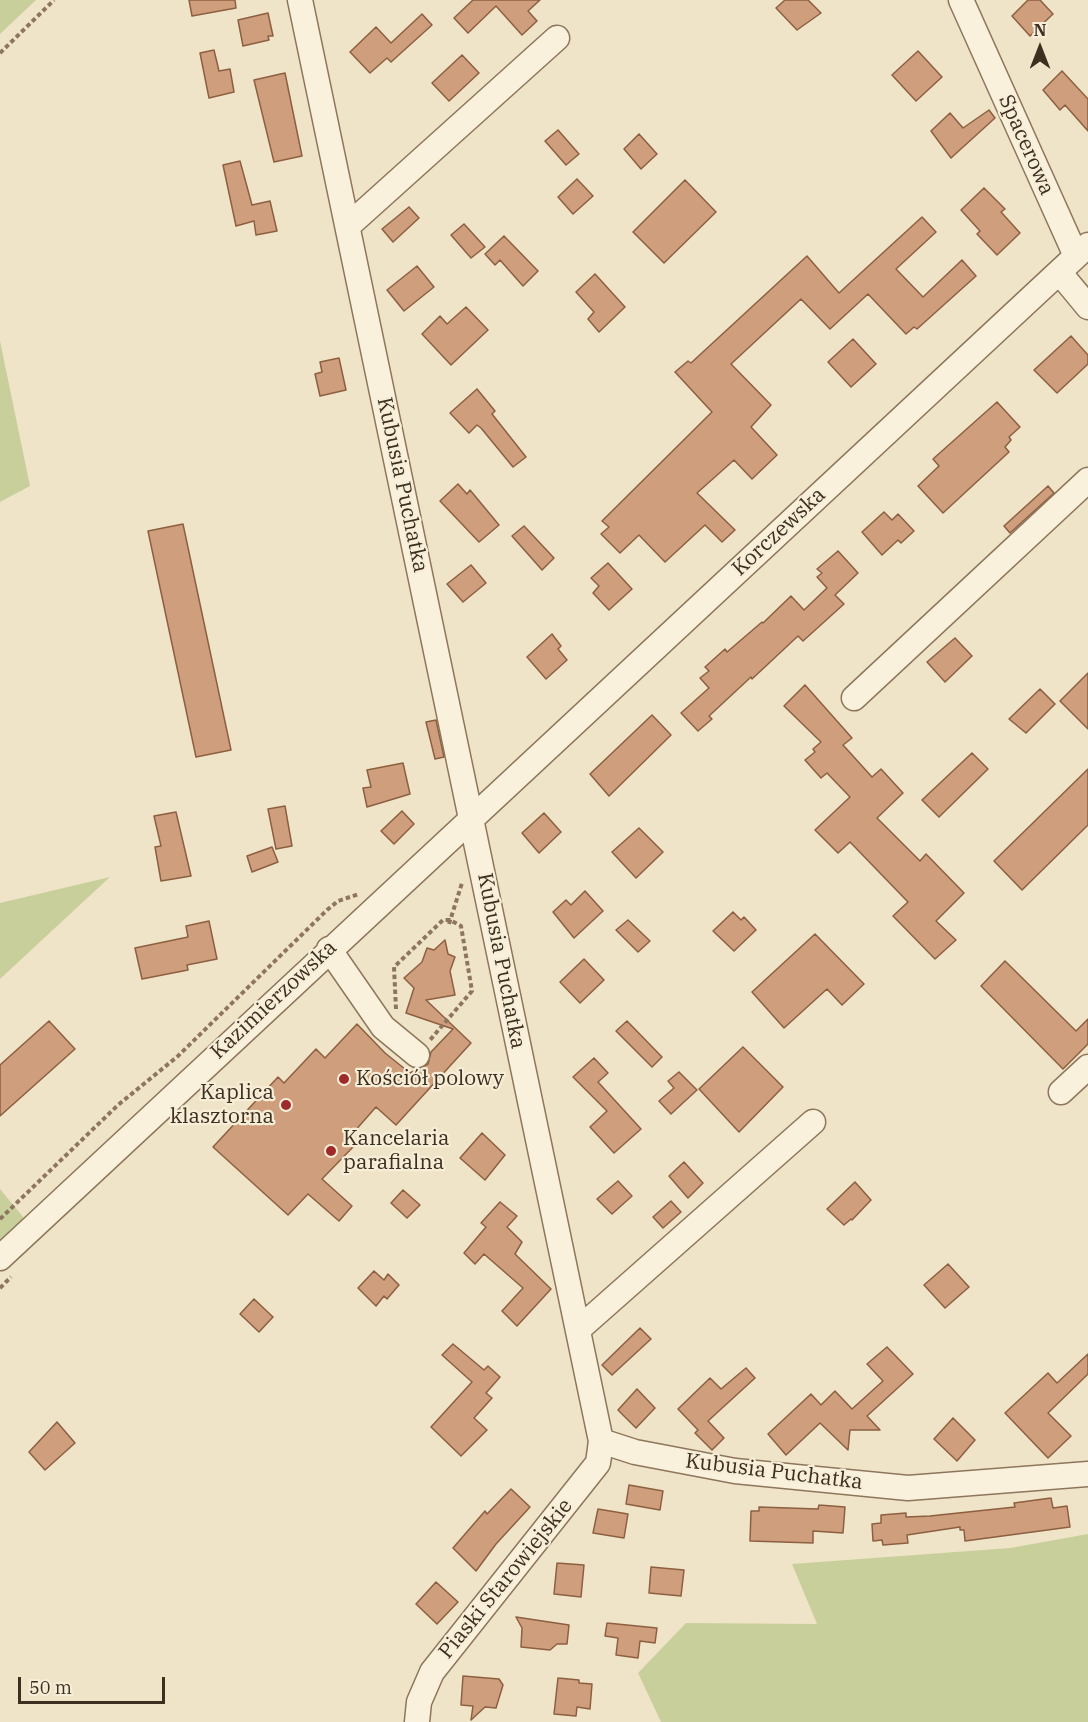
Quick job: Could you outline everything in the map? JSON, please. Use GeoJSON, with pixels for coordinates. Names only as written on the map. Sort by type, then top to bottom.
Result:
{"type":"FeatureCollection","features":[{"type":"Feature","properties":{"kind":"street","name":"Kubusia Puchatka"},"geometry":{"type":"LineString","coordinates":[[300,0],[602,1441],[634,1452],[735,1472],[908,1488],[1088,1474]]}},
{"type":"Feature","properties":{"kind":"street","name":"Spacerowa"},"geometry":{"type":"LineString","coordinates":[[961,0],[1074,258],[1088,307]]}},
{"type":"Feature","properties":{"kind":"street"},"geometry":{"type":"LineString","coordinates":[[348,226],[557,38]]}},
{"type":"Feature","properties":{"kind":"street","name":"Korczewska"},"geometry":{"type":"LineString","coordinates":[[471,819],[1074,258]]}},
{"type":"Feature","properties":{"kind":"street"},"geometry":{"type":"LineString","coordinates":[[854,698],[1088,480]]}},
{"type":"Feature","properties":{"kind":"street","name":"Kazimierzowska"},"geometry":{"type":"LineString","coordinates":[[0,1258],[471,819]]}},
{"type":"Feature","properties":{"kind":"street"},"geometry":{"type":"LineString","coordinates":[[329,949],[384,1027],[417,1055]]}},
{"type":"Feature","properties":{"kind":"street"},"geometry":{"type":"LineString","coordinates":[[1061,1092],[1088,1067]]}},
{"type":"Feature","properties":{"kind":"street"},"geometry":{"type":"LineString","coordinates":[[580,1328],[813,1122]]}},
{"type":"Feature","properties":{"kind":"street","name":"Piaski Starowiejskie"},"geometry":{"type":"LineString","coordinates":[[417,1722],[419,1702],[432,1672],[598,1463],[602,1441]]}},
{"type":"Feature","properties":{"kind":"path"},"geometry":{"type":"LineString","coordinates":[[0,53],[54,0]]}},
{"type":"Feature","properties":{"kind":"path"},"geometry":{"type":"LineString","coordinates":[[450,922],[464,878]]}},
{"type":"Feature","properties":{"kind":"path"},"geometry":{"type":"LineString","coordinates":[[0,1219],[131,1095],[178,1056],[338,901],[365,892]]}},
{"type":"Feature","properties":{"kind":"path"},"geometry":{"type":"LineString","coordinates":[[398,1037],[394,967],[443,920],[461,926],[471,991],[417,1055]]}},
{"type":"Feature","properties":{"kind":"green space"},"geometry":{"type":"Polygon","coordinates":[[[0,0],[36,0],[0,34],[0,0]]]}},
{"type":"Feature","properties":{"kind":"green space"},"geometry":{"type":"Polygon","coordinates":[[[0,341],[30,486],[0,502],[0,341]]]}},
{"type":"Feature","properties":{"kind":"green space"},"geometry":{"type":"Polygon","coordinates":[[[110,877],[0,979],[0,903],[110,877]]]}},
{"type":"Feature","properties":{"kind":"green space"},"geometry":{"type":"Polygon","coordinates":[[[0,1189],[24,1218],[0,1240],[0,1189]]]}},
{"type":"Feature","properties":{"kind":"green space"},"geometry":{"type":"Polygon","coordinates":[[[1088,1534],[1088,1722],[661,1722],[638,1673],[686,1623],[817,1624],[792,1564],[1010,1548],[1088,1534]]]}},
{"type":"Feature","properties":{"kind":"building"},"geometry":{"type":"Polygon","coordinates":[[[189,0],[235,0],[236,8],[192,16],[189,0]]]}},
{"type":"Feature","properties":{"kind":"building"},"geometry":{"type":"Polygon","coordinates":[[[473,0],[540,0],[528,11],[537,21],[522,35],[496,6],[468,33],[454,18],[473,0]]]}},
{"type":"Feature","properties":{"kind":"building"},"geometry":{"type":"Polygon","coordinates":[[[785,0],[808,0],[821,13],[797,30],[776,8],[785,0]]]}},
{"type":"Feature","properties":{"kind":"building"},"geometry":{"type":"Polygon","coordinates":[[[1028,0],[1040,0],[1053,14],[1030,36],[1012,16],[1028,0]]]}},
{"type":"Feature","properties":{"kind":"building"},"geometry":{"type":"Polygon","coordinates":[[[268,13],[273,36],[268,36],[269,40],[243,46],[238,20],[268,13]]]}},
{"type":"Feature","properties":{"kind":"building"},"geometry":{"type":"Polygon","coordinates":[[[422,14],[432,25],[391,62],[387,58],[370,73],[350,52],[376,27],[391,43],[422,14]]]}},
{"type":"Feature","properties":{"kind":"building"},"geometry":{"type":"Polygon","coordinates":[[[214,50],[219,71],[230,69],[234,92],[209,98],[200,53],[214,50]]]}},
{"type":"Feature","properties":{"kind":"building"},"geometry":{"type":"Polygon","coordinates":[[[918,51],[942,77],[916,101],[892,75],[918,51]]]}},
{"type":"Feature","properties":{"kind":"building"},"geometry":{"type":"Polygon","coordinates":[[[462,55],[479,73],[449,101],[432,83],[462,55]]]}},
{"type":"Feature","properties":{"kind":"building"},"geometry":{"type":"Polygon","coordinates":[[[1062,71],[1088,99],[1088,131],[1065,105],[1060,110],[1043,90],[1062,71]]]}},
{"type":"Feature","properties":{"kind":"building"},"geometry":{"type":"Polygon","coordinates":[[[285,73],[302,156],[274,162],[254,80],[285,73]]]}},
{"type":"Feature","properties":{"kind":"building"},"geometry":{"type":"Polygon","coordinates":[[[989,110],[995,118],[951,158],[931,131],[950,113],[963,128],[989,110]]]}},
{"type":"Feature","properties":{"kind":"building"},"geometry":{"type":"Polygon","coordinates":[[[558,130],[579,154],[566,165],[545,141],[558,130]]]}},
{"type":"Feature","properties":{"kind":"building"},"geometry":{"type":"Polygon","coordinates":[[[639,134],[657,154],[641,169],[624,149],[639,134]]]}},
{"type":"Feature","properties":{"kind":"building"},"geometry":{"type":"Polygon","coordinates":[[[240,161],[252,205],[270,201],[277,231],[256,235],[254,221],[236,226],[223,165],[240,161]]]}},
{"type":"Feature","properties":{"kind":"building"},"geometry":{"type":"Polygon","coordinates":[[[577,179],[593,196],[573,214],[558,197],[577,179]]]}},
{"type":"Feature","properties":{"kind":"building"},"geometry":{"type":"Polygon","coordinates":[[[685,180],[716,212],[664,263],[633,232],[685,180]]]}},
{"type":"Feature","properties":{"kind":"building"},"geometry":{"type":"Polygon","coordinates":[[[984,188],[1005,209],[1001,212],[1020,233],[997,255],[977,234],[980,231],[961,210],[984,188]]]}},
{"type":"Feature","properties":{"kind":"building"},"geometry":{"type":"Polygon","coordinates":[[[409,207],[419,218],[393,242],[382,229],[409,207]]]}},
{"type":"Feature","properties":{"kind":"building"},"geometry":{"type":"Polygon","coordinates":[[[922,217],[936,232],[896,269],[923,297],[962,260],[976,276],[917,329],[914,327],[906,334],[868,294],[830,329],[801,299],[731,364],[771,405],[751,427],[777,455],[752,479],[734,460],[697,493],[735,530],[722,542],[705,525],[665,562],[639,535],[620,553],[601,534],[609,527],[602,521],[712,412],[675,372],[688,361],[691,363],[807,256],[839,293],[922,217]]]}},
{"type":"Feature","properties":{"kind":"building"},"geometry":{"type":"Polygon","coordinates":[[[464,224],[485,247],[471,258],[451,235],[464,224]]]}},
{"type":"Feature","properties":{"kind":"building"},"geometry":{"type":"Polygon","coordinates":[[[504,236],[538,271],[523,286],[500,260],[495,265],[485,254],[504,236]]]}},
{"type":"Feature","properties":{"kind":"building"},"geometry":{"type":"Polygon","coordinates":[[[417,266],[434,287],[404,311],[387,290],[417,266]]]}},
{"type":"Feature","properties":{"kind":"building"},"geometry":{"type":"Polygon","coordinates":[[[595,274],[625,307],[599,332],[588,319],[594,312],[576,292],[595,274]]]}},
{"type":"Feature","properties":{"kind":"building"},"geometry":{"type":"Polygon","coordinates":[[[466,307],[488,330],[451,365],[422,334],[440,316],[447,324],[466,307]]]}},
{"type":"Feature","properties":{"kind":"building"},"geometry":{"type":"Polygon","coordinates":[[[1071,336],[1088,355],[1088,364],[1057,393],[1034,370],[1071,336]]]}},
{"type":"Feature","properties":{"kind":"building"},"geometry":{"type":"Polygon","coordinates":[[[853,339],[876,364],[851,387],[828,362],[853,339]]]}},
{"type":"Feature","properties":{"kind":"building"},"geometry":{"type":"Polygon","coordinates":[[[339,358],[346,390],[320,396],[315,374],[322,372],[320,362],[339,358]]]}},
{"type":"Feature","properties":{"kind":"building"},"geometry":{"type":"Polygon","coordinates":[[[477,389],[495,411],[492,414],[526,457],[513,467],[481,428],[477,425],[469,433],[450,413],[477,389]]]}},
{"type":"Feature","properties":{"kind":"building"},"geometry":{"type":"Polygon","coordinates":[[[997,402],[1020,427],[1009,437],[1011,440],[1005,447],[1009,452],[943,513],[918,486],[939,466],[933,459],[997,402]]]}},
{"type":"Feature","properties":{"kind":"building"},"geometry":{"type":"Polygon","coordinates":[[[458,484],[467,494],[470,490],[499,525],[479,542],[440,501],[458,484]]]}},
{"type":"Feature","properties":{"kind":"building"},"geometry":{"type":"Polygon","coordinates":[[[1048,486],[1054,493],[1010,533],[1004,526],[1048,486]]]}},
{"type":"Feature","properties":{"kind":"building"},"geometry":{"type":"Polygon","coordinates":[[[884,512],[892,520],[898,514],[914,531],[901,543],[898,540],[882,555],[862,532],[884,512]]]}},
{"type":"Feature","properties":{"kind":"building"},"geometry":{"type":"Polygon","coordinates":[[[183,524],[231,750],[196,757],[148,531],[183,524]]]}},
{"type":"Feature","properties":{"kind":"building"},"geometry":{"type":"Polygon","coordinates":[[[524,526],[554,558],[542,570],[512,536],[524,526]]]}},
{"type":"Feature","properties":{"kind":"building"},"geometry":{"type":"Polygon","coordinates":[[[838,551],[858,573],[835,595],[844,604],[803,641],[798,636],[709,716],[712,719],[698,731],[681,713],[709,688],[700,678],[709,671],[705,667],[725,649],[727,652],[763,623],[791,596],[804,610],[827,588],[817,577],[822,573],[817,569],[838,551]]]}},
{"type":"Feature","properties":{"kind":"building"},"geometry":{"type":"Polygon","coordinates":[[[608,563],[632,589],[609,610],[593,593],[599,586],[591,578],[608,563]]]}},
{"type":"Feature","properties":{"kind":"building"},"geometry":{"type":"Polygon","coordinates":[[[471,565],[486,583],[463,602],[447,584],[471,565]]]}},
{"type":"Feature","properties":{"kind":"building"},"geometry":{"type":"Polygon","coordinates":[[[552,634],[561,646],[558,649],[567,660],[546,679],[527,657],[552,634]]]}},
{"type":"Feature","properties":{"kind":"building"},"geometry":{"type":"Polygon","coordinates":[[[955,638],[972,656],[945,682],[927,662],[955,638]]]}},
{"type":"Feature","properties":{"kind":"building"},"geometry":{"type":"Polygon","coordinates":[[[1088,673],[1088,729],[1060,701],[1088,673]]]}},
{"type":"Feature","properties":{"kind":"building"},"geometry":{"type":"Polygon","coordinates":[[[805,685],[852,738],[843,745],[872,777],[881,769],[903,793],[877,818],[920,861],[926,854],[964,893],[936,921],[956,940],[935,959],[893,916],[908,902],[850,842],[838,853],[815,830],[850,797],[827,773],[821,778],[805,760],[815,752],[813,749],[821,742],[784,706],[805,685]]]}},
{"type":"Feature","properties":{"kind":"building"},"geometry":{"type":"Polygon","coordinates":[[[1040,689],[1055,704],[1026,733],[1009,719],[1040,689]]]}},
{"type":"Feature","properties":{"kind":"building"},"geometry":{"type":"Polygon","coordinates":[[[652,715],[671,735],[609,796],[590,774],[652,715]]]}},
{"type":"Feature","properties":{"kind":"building"},"geometry":{"type":"Polygon","coordinates":[[[436,720],[444,757],[435,759],[426,722],[436,720]]]}},
{"type":"Feature","properties":{"kind":"building"},"geometry":{"type":"Polygon","coordinates":[[[972,753],[988,769],[939,817],[922,800],[972,753]]]}},
{"type":"Feature","properties":{"kind":"building"},"geometry":{"type":"Polygon","coordinates":[[[403,763],[410,794],[367,807],[363,788],[371,787],[367,770],[403,763]]]}},
{"type":"Feature","properties":{"kind":"building"},"geometry":{"type":"Polygon","coordinates":[[[1088,769],[1088,825],[1022,890],[994,861],[1088,769]]]}},
{"type":"Feature","properties":{"kind":"building"},"geometry":{"type":"Polygon","coordinates":[[[285,806],[292,846],[276,849],[268,809],[285,806]]]}},
{"type":"Feature","properties":{"kind":"building"},"geometry":{"type":"Polygon","coordinates":[[[402,811],[414,824],[394,844],[381,831],[402,811]]]}},
{"type":"Feature","properties":{"kind":"building"},"geometry":{"type":"Polygon","coordinates":[[[176,812],[191,876],[161,881],[155,847],[161,846],[154,816],[176,812]]]}},
{"type":"Feature","properties":{"kind":"building"},"geometry":{"type":"Polygon","coordinates":[[[544,813],[561,832],[539,853],[522,833],[544,813]]]}},
{"type":"Feature","properties":{"kind":"building"},"geometry":{"type":"Polygon","coordinates":[[[639,828],[663,852],[636,878],[612,852],[639,828]]]}},
{"type":"Feature","properties":{"kind":"building"},"geometry":{"type":"Polygon","coordinates":[[[272,847],[278,862],[252,872],[247,856],[272,847]]]}},
{"type":"Feature","properties":{"kind":"building"},"geometry":{"type":"Polygon","coordinates":[[[585,891],[603,911],[574,938],[553,912],[566,900],[571,905],[585,891]]]}},
{"type":"Feature","properties":{"kind":"building"},"geometry":{"type":"Polygon","coordinates":[[[733,912],[741,920],[744,917],[756,930],[734,951],[713,931],[733,912]]]}},
{"type":"Feature","properties":{"kind":"building"},"geometry":{"type":"Polygon","coordinates":[[[628,920],[650,941],[638,952],[616,930],[628,920]]]}},
{"type":"Feature","properties":{"kind":"building"},"geometry":{"type":"Polygon","coordinates":[[[209,921],[217,959],[187,965],[188,970],[142,979],[135,948],[188,937],[186,926],[209,921]]]}},
{"type":"Feature","properties":{"kind":"building"},"geometry":{"type":"Polygon","coordinates":[[[815,934],[864,984],[842,1005],[827,989],[784,1028],[752,992],[815,934]]]}},
{"type":"Feature","properties":{"kind":"building"},"geometry":{"type":"Polygon","coordinates":[[[445,940],[448,954],[455,957],[450,971],[455,995],[426,1000],[471,1043],[396,1125],[376,1107],[346,1141],[353,1147],[322,1179],[352,1206],[339,1221],[308,1194],[288,1215],[213,1147],[278,1077],[284,1083],[316,1049],[325,1058],[357,1024],[385,1053],[410,1073],[428,1064],[431,1052],[453,1029],[406,1013],[414,988],[404,978],[422,962],[427,948],[434,950],[445,940]]]}},
{"type":"Feature","properties":{"kind":"building"},"geometry":{"type":"Polygon","coordinates":[[[584,959],[604,980],[580,1003],[560,982],[584,959]]]}},
{"type":"Feature","properties":{"kind":"building"},"geometry":{"type":"Polygon","coordinates":[[[1005,961],[1076,1031],[1088,1019],[1088,1044],[1063,1069],[981,986],[1005,961]]]}},
{"type":"Feature","properties":{"kind":"building"},"geometry":{"type":"Polygon","coordinates":[[[49,1021],[75,1049],[0,1116],[0,1065],[49,1021]]]}},
{"type":"Feature","properties":{"kind":"building"},"geometry":{"type":"Polygon","coordinates":[[[627,1021],[662,1057],[652,1067],[616,1031],[627,1021]]]}},
{"type":"Feature","properties":{"kind":"building"},"geometry":{"type":"Polygon","coordinates":[[[743,1047],[783,1087],[739,1132],[699,1089],[743,1047]]]}},
{"type":"Feature","properties":{"kind":"building"},"geometry":{"type":"Polygon","coordinates":[[[594,1058],[608,1073],[598,1082],[641,1129],[614,1153],[590,1127],[607,1111],[573,1077],[594,1058]]]}},
{"type":"Feature","properties":{"kind":"building"},"geometry":{"type":"Polygon","coordinates":[[[679,1072],[697,1090],[671,1114],[659,1101],[674,1088],[668,1081],[679,1072]]]}},
{"type":"Feature","properties":{"kind":"building"},"geometry":{"type":"Polygon","coordinates":[[[482,1133],[505,1155],[485,1180],[460,1158],[482,1133]]]}},
{"type":"Feature","properties":{"kind":"building"},"geometry":{"type":"Polygon","coordinates":[[[684,1162],[703,1183],[688,1198],[669,1176],[684,1162]]]}},
{"type":"Feature","properties":{"kind":"building"},"geometry":{"type":"Polygon","coordinates":[[[618,1181],[632,1196],[612,1214],[597,1199],[618,1181]]]}},
{"type":"Feature","properties":{"kind":"building"},"geometry":{"type":"Polygon","coordinates":[[[855,1182],[871,1200],[844,1225],[827,1209],[855,1182]]]}},
{"type":"Feature","properties":{"kind":"building"},"geometry":{"type":"Polygon","coordinates":[[[403,1190],[420,1205],[407,1218],[391,1203],[403,1190]]]}},
{"type":"Feature","properties":{"kind":"building"},"geometry":{"type":"Polygon","coordinates":[[[671,1201],[681,1212],[663,1228],[653,1217],[671,1201]]]}},
{"type":"Feature","properties":{"kind":"building"},"geometry":{"type":"Polygon","coordinates":[[[500,1202],[517,1216],[507,1227],[522,1242],[515,1254],[551,1289],[517,1326],[502,1311],[523,1288],[484,1254],[475,1264],[464,1253],[486,1227],[481,1223],[500,1202]]]}},
{"type":"Feature","properties":{"kind":"building"},"geometry":{"type":"Polygon","coordinates":[[[948,1264],[969,1287],[945,1308],[924,1285],[948,1264]]]}},
{"type":"Feature","properties":{"kind":"building"},"geometry":{"type":"Polygon","coordinates":[[[374,1271],[384,1280],[388,1274],[399,1285],[387,1299],[384,1296],[376,1306],[358,1288],[374,1271]]]}},
{"type":"Feature","properties":{"kind":"building"},"geometry":{"type":"Polygon","coordinates":[[[254,1299],[273,1317],[259,1332],[240,1314],[254,1299]]]}},
{"type":"Feature","properties":{"kind":"building"},"geometry":{"type":"Polygon","coordinates":[[[640,1328],[651,1339],[612,1375],[602,1365],[640,1328]]]}},
{"type":"Feature","properties":{"kind":"building"},"geometry":{"type":"Polygon","coordinates":[[[453,1344],[484,1370],[488,1366],[500,1377],[486,1393],[492,1398],[474,1418],[487,1430],[461,1456],[431,1427],[472,1382],[442,1355],[453,1344]]]}},
{"type":"Feature","properties":{"kind":"building"},"geometry":{"type":"Polygon","coordinates":[[[887,1347],[913,1374],[867,1416],[880,1430],[850,1430],[848,1450],[820,1423],[786,1455],[768,1434],[811,1394],[821,1405],[835,1391],[852,1409],[883,1381],[867,1364],[887,1347]]]}},
{"type":"Feature","properties":{"kind":"building"},"geometry":{"type":"Polygon","coordinates":[[[1088,1354],[1088,1374],[1048,1413],[1071,1436],[1048,1458],[1005,1413],[1048,1373],[1057,1383],[1088,1354]]]}},
{"type":"Feature","properties":{"kind":"building"},"geometry":{"type":"Polygon","coordinates":[[[746,1368],[755,1378],[708,1421],[724,1438],[712,1450],[695,1433],[698,1430],[678,1409],[710,1378],[721,1389],[746,1368]]]}},
{"type":"Feature","properties":{"kind":"building"},"geometry":{"type":"Polygon","coordinates":[[[637,1389],[655,1408],[636,1428],[618,1410],[637,1389]]]}},
{"type":"Feature","properties":{"kind":"building"},"geometry":{"type":"Polygon","coordinates":[[[953,1418],[975,1440],[957,1461],[934,1439],[953,1418]]]}},
{"type":"Feature","properties":{"kind":"building"},"geometry":{"type":"Polygon","coordinates":[[[57,1422],[75,1443],[45,1470],[29,1452],[57,1422]]]}},
{"type":"Feature","properties":{"kind":"building"},"geometry":{"type":"Polygon","coordinates":[[[629,1485],[663,1491],[660,1510],[626,1504],[629,1485]]]}},
{"type":"Feature","properties":{"kind":"building"},"geometry":{"type":"Polygon","coordinates":[[[511,1489],[530,1507],[496,1544],[476,1571],[453,1548],[485,1511],[487,1514],[511,1489]]]}},
{"type":"Feature","properties":{"kind":"building"},"geometry":{"type":"Polygon","coordinates":[[[1051,1498],[1053,1508],[1067,1506],[1070,1527],[965,1541],[964,1530],[960,1530],[960,1527],[907,1535],[908,1543],[883,1545],[882,1540],[873,1541],[872,1524],[881,1523],[881,1515],[906,1513],[906,1517],[930,1516],[1015,1507],[1014,1503],[1051,1498]]]}},
{"type":"Feature","properties":{"kind":"building"},"geometry":{"type":"Polygon","coordinates":[[[819,1505],[845,1507],[843,1533],[813,1531],[813,1543],[750,1541],[751,1511],[759,1511],[759,1507],[818,1509],[819,1505]]]}},
{"type":"Feature","properties":{"kind":"building"},"geometry":{"type":"Polygon","coordinates":[[[598,1509],[628,1514],[624,1538],[593,1533],[598,1509]]]}},
{"type":"Feature","properties":{"kind":"building"},"geometry":{"type":"Polygon","coordinates":[[[557,1563],[584,1565],[581,1597],[554,1594],[557,1563]]]}},
{"type":"Feature","properties":{"kind":"building"},"geometry":{"type":"Polygon","coordinates":[[[651,1567],[684,1570],[681,1596],[649,1593],[651,1567]]]}},
{"type":"Feature","properties":{"kind":"building"},"geometry":{"type":"Polygon","coordinates":[[[436,1582],[458,1602],[437,1624],[416,1604],[436,1582]]]}},
{"type":"Feature","properties":{"kind":"building"},"geometry":{"type":"Polygon","coordinates":[[[516,1617],[569,1625],[567,1644],[557,1644],[550,1650],[521,1647],[522,1628],[516,1617]]]}},
{"type":"Feature","properties":{"kind":"building"},"geometry":{"type":"Polygon","coordinates":[[[607,1623],[657,1628],[655,1643],[640,1641],[638,1658],[616,1655],[618,1638],[605,1636],[607,1623]]]}},
{"type":"Feature","properties":{"kind":"building"},"geometry":{"type":"Polygon","coordinates":[[[463,1676],[499,1679],[503,1685],[496,1708],[485,1707],[471,1720],[473,1706],[461,1705],[463,1676]]]}},
{"type":"Feature","properties":{"kind":"building"},"geometry":{"type":"Polygon","coordinates":[[[558,1678],[592,1684],[590,1709],[577,1707],[576,1716],[554,1714],[558,1678]]]}},
{"type":"Feature","properties":{"kind":"place","name":"Kościół polowy"},"geometry":{"type":"Point","coordinates":[344,1079]}},
{"type":"Feature","properties":{"kind":"place","name":"Kaplica klasztorna"},"geometry":{"type":"Point","coordinates":[286,1105]}},
{"type":"Feature","properties":{"kind":"place","name":"Kancelaria parafialna"},"geometry":{"type":"Point","coordinates":[331,1151]}}]}
